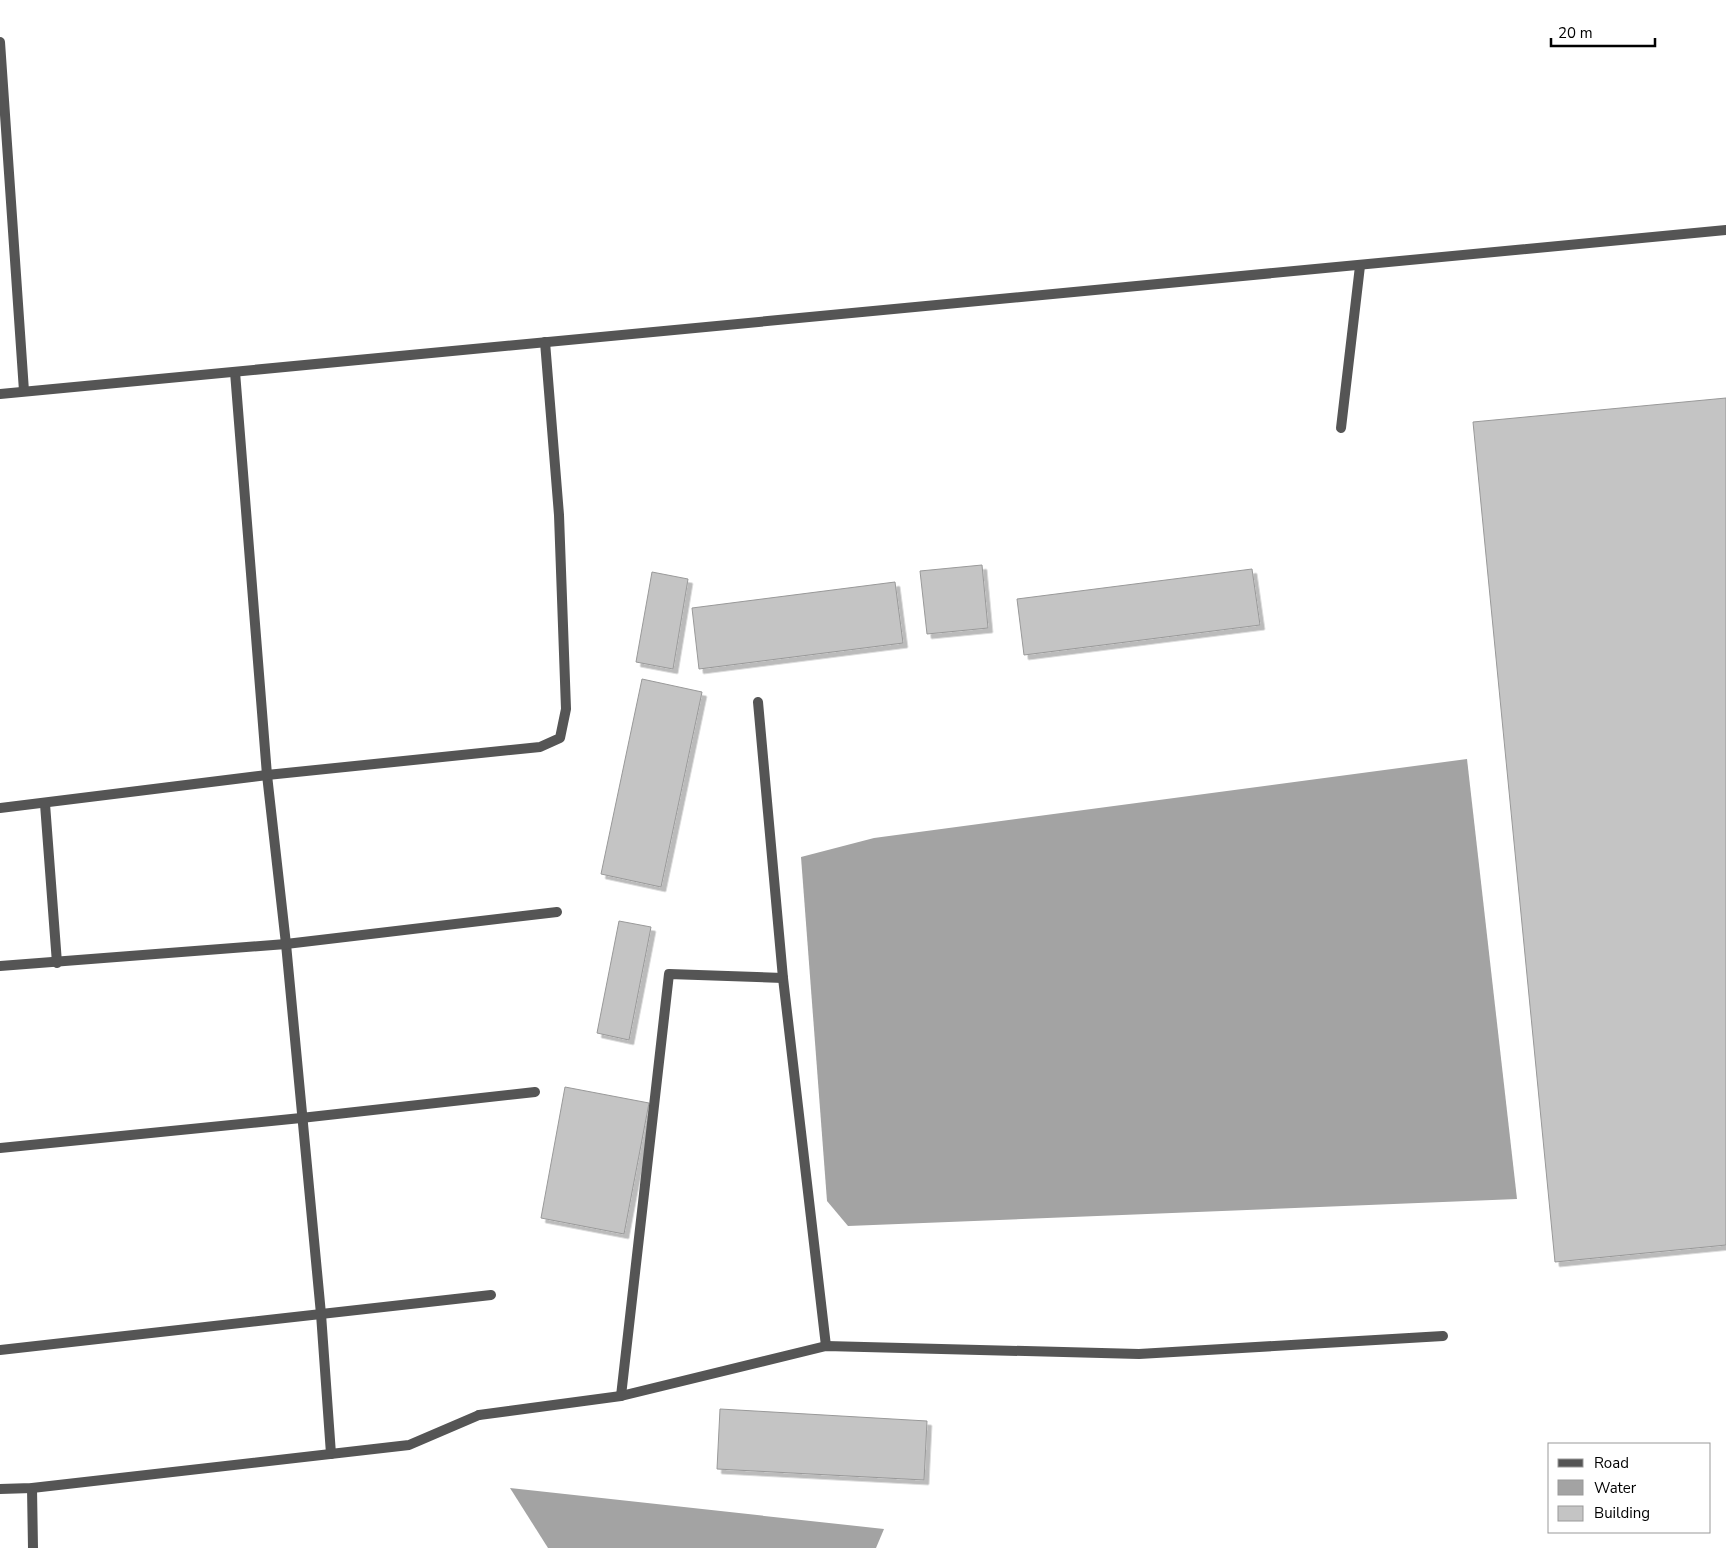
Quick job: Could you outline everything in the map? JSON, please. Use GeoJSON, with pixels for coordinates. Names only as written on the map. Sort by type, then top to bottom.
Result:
{"type":"FeatureCollection","features":[{"type":"Feature","properties":{"kind":"street"},"geometry":{"type":"LineString","coordinates":[[0,42],[24,392]]}},
{"type":"Feature","properties":{"kind":"street"},"geometry":{"type":"LineString","coordinates":[[0,394],[1726,230]]}},
{"type":"Feature","properties":{"kind":"street"},"geometry":{"type":"LineString","coordinates":[[1341,428],[1360,266]]}},
{"type":"Feature","properties":{"kind":"street"},"geometry":{"type":"LineString","coordinates":[[0,808],[45,804],[267,775],[540,747],[560,738],[566,708],[562,573],[545,342]]}},
{"type":"Feature","properties":{"kind":"street"},"geometry":{"type":"LineString","coordinates":[[235,372],[267,775],[286,944],[321,1314],[331,1454]]}},
{"type":"Feature","properties":{"kind":"street"},"geometry":{"type":"LineString","coordinates":[[758,702],[783,978],[826,1346]]}},
{"type":"Feature","properties":{"kind":"street"},"geometry":{"type":"LineString","coordinates":[[45,804],[57,963]]}},
{"type":"Feature","properties":{"kind":"street"},"geometry":{"type":"LineString","coordinates":[[0,966],[286,944],[557,912]]}},
{"type":"Feature","properties":{"kind":"street"},"geometry":{"type":"LineString","coordinates":[[621,1396],[669,974],[783,978]]}},
{"type":"Feature","properties":{"kind":"street"},"geometry":{"type":"LineString","coordinates":[[0,1148],[535,1092]]}},
{"type":"Feature","properties":{"kind":"street"},"geometry":{"type":"LineString","coordinates":[[0,1350],[491,1295]]}},
{"type":"Feature","properties":{"kind":"street"},"geometry":{"type":"LineString","coordinates":[[0,1490],[32,1488],[408,1445],[479,1415],[621,1396],[826,1346],[1139,1354],[1443,1336]]}},
{"type":"Feature","properties":{"kind":"street"},"geometry":{"type":"LineString","coordinates":[[32,1488],[33,1548]]}},
{"type":"Feature","properties":{"kind":"water"},"geometry":{"type":"Polygon","coordinates":[[[1467,759],[1517,1199],[848,1226],[827,1201],[801,857],[874,838],[1467,759]]]}},
{"type":"Feature","properties":{"kind":"water"},"geometry":{"type":"Polygon","coordinates":[[[510,1488],[884,1529],[876,1548],[548,1548],[510,1488]]]}},
{"type":"Feature","properties":{"kind":"building"},"geometry":{"type":"Polygon","coordinates":[[[1726,398],[1726,1245],[1555,1262],[1473,422],[1726,398]]]}},
{"type":"Feature","properties":{"kind":"building"},"geometry":{"type":"Polygon","coordinates":[[[982,565],[988,628],[927,634],[920,571],[982,565]]]}},
{"type":"Feature","properties":{"kind":"building"},"geometry":{"type":"Polygon","coordinates":[[[1252,569],[1260,625],[1024,655],[1017,599],[1252,569]]]}},
{"type":"Feature","properties":{"kind":"building"},"geometry":{"type":"Polygon","coordinates":[[[652,572],[688,579],[673,669],[636,662],[652,572]]]}},
{"type":"Feature","properties":{"kind":"building"},"geometry":{"type":"Polygon","coordinates":[[[895,582],[903,643],[699,669],[692,608],[895,582]]]}},
{"type":"Feature","properties":{"kind":"building"},"geometry":{"type":"Polygon","coordinates":[[[642,679],[702,692],[661,887],[601,874],[642,679]]]}},
{"type":"Feature","properties":{"kind":"building"},"geometry":{"type":"Polygon","coordinates":[[[619,921],[651,927],[629,1040],[597,1033],[619,921]]]}},
{"type":"Feature","properties":{"kind":"building"},"geometry":{"type":"Polygon","coordinates":[[[565,1087],[649,1103],[624,1234],[541,1218],[565,1087]]]}},
{"type":"Feature","properties":{"kind":"building"},"geometry":{"type":"Polygon","coordinates":[[[720,1409],[927,1421],[924,1480],[717,1469],[720,1409]]]}}]}
